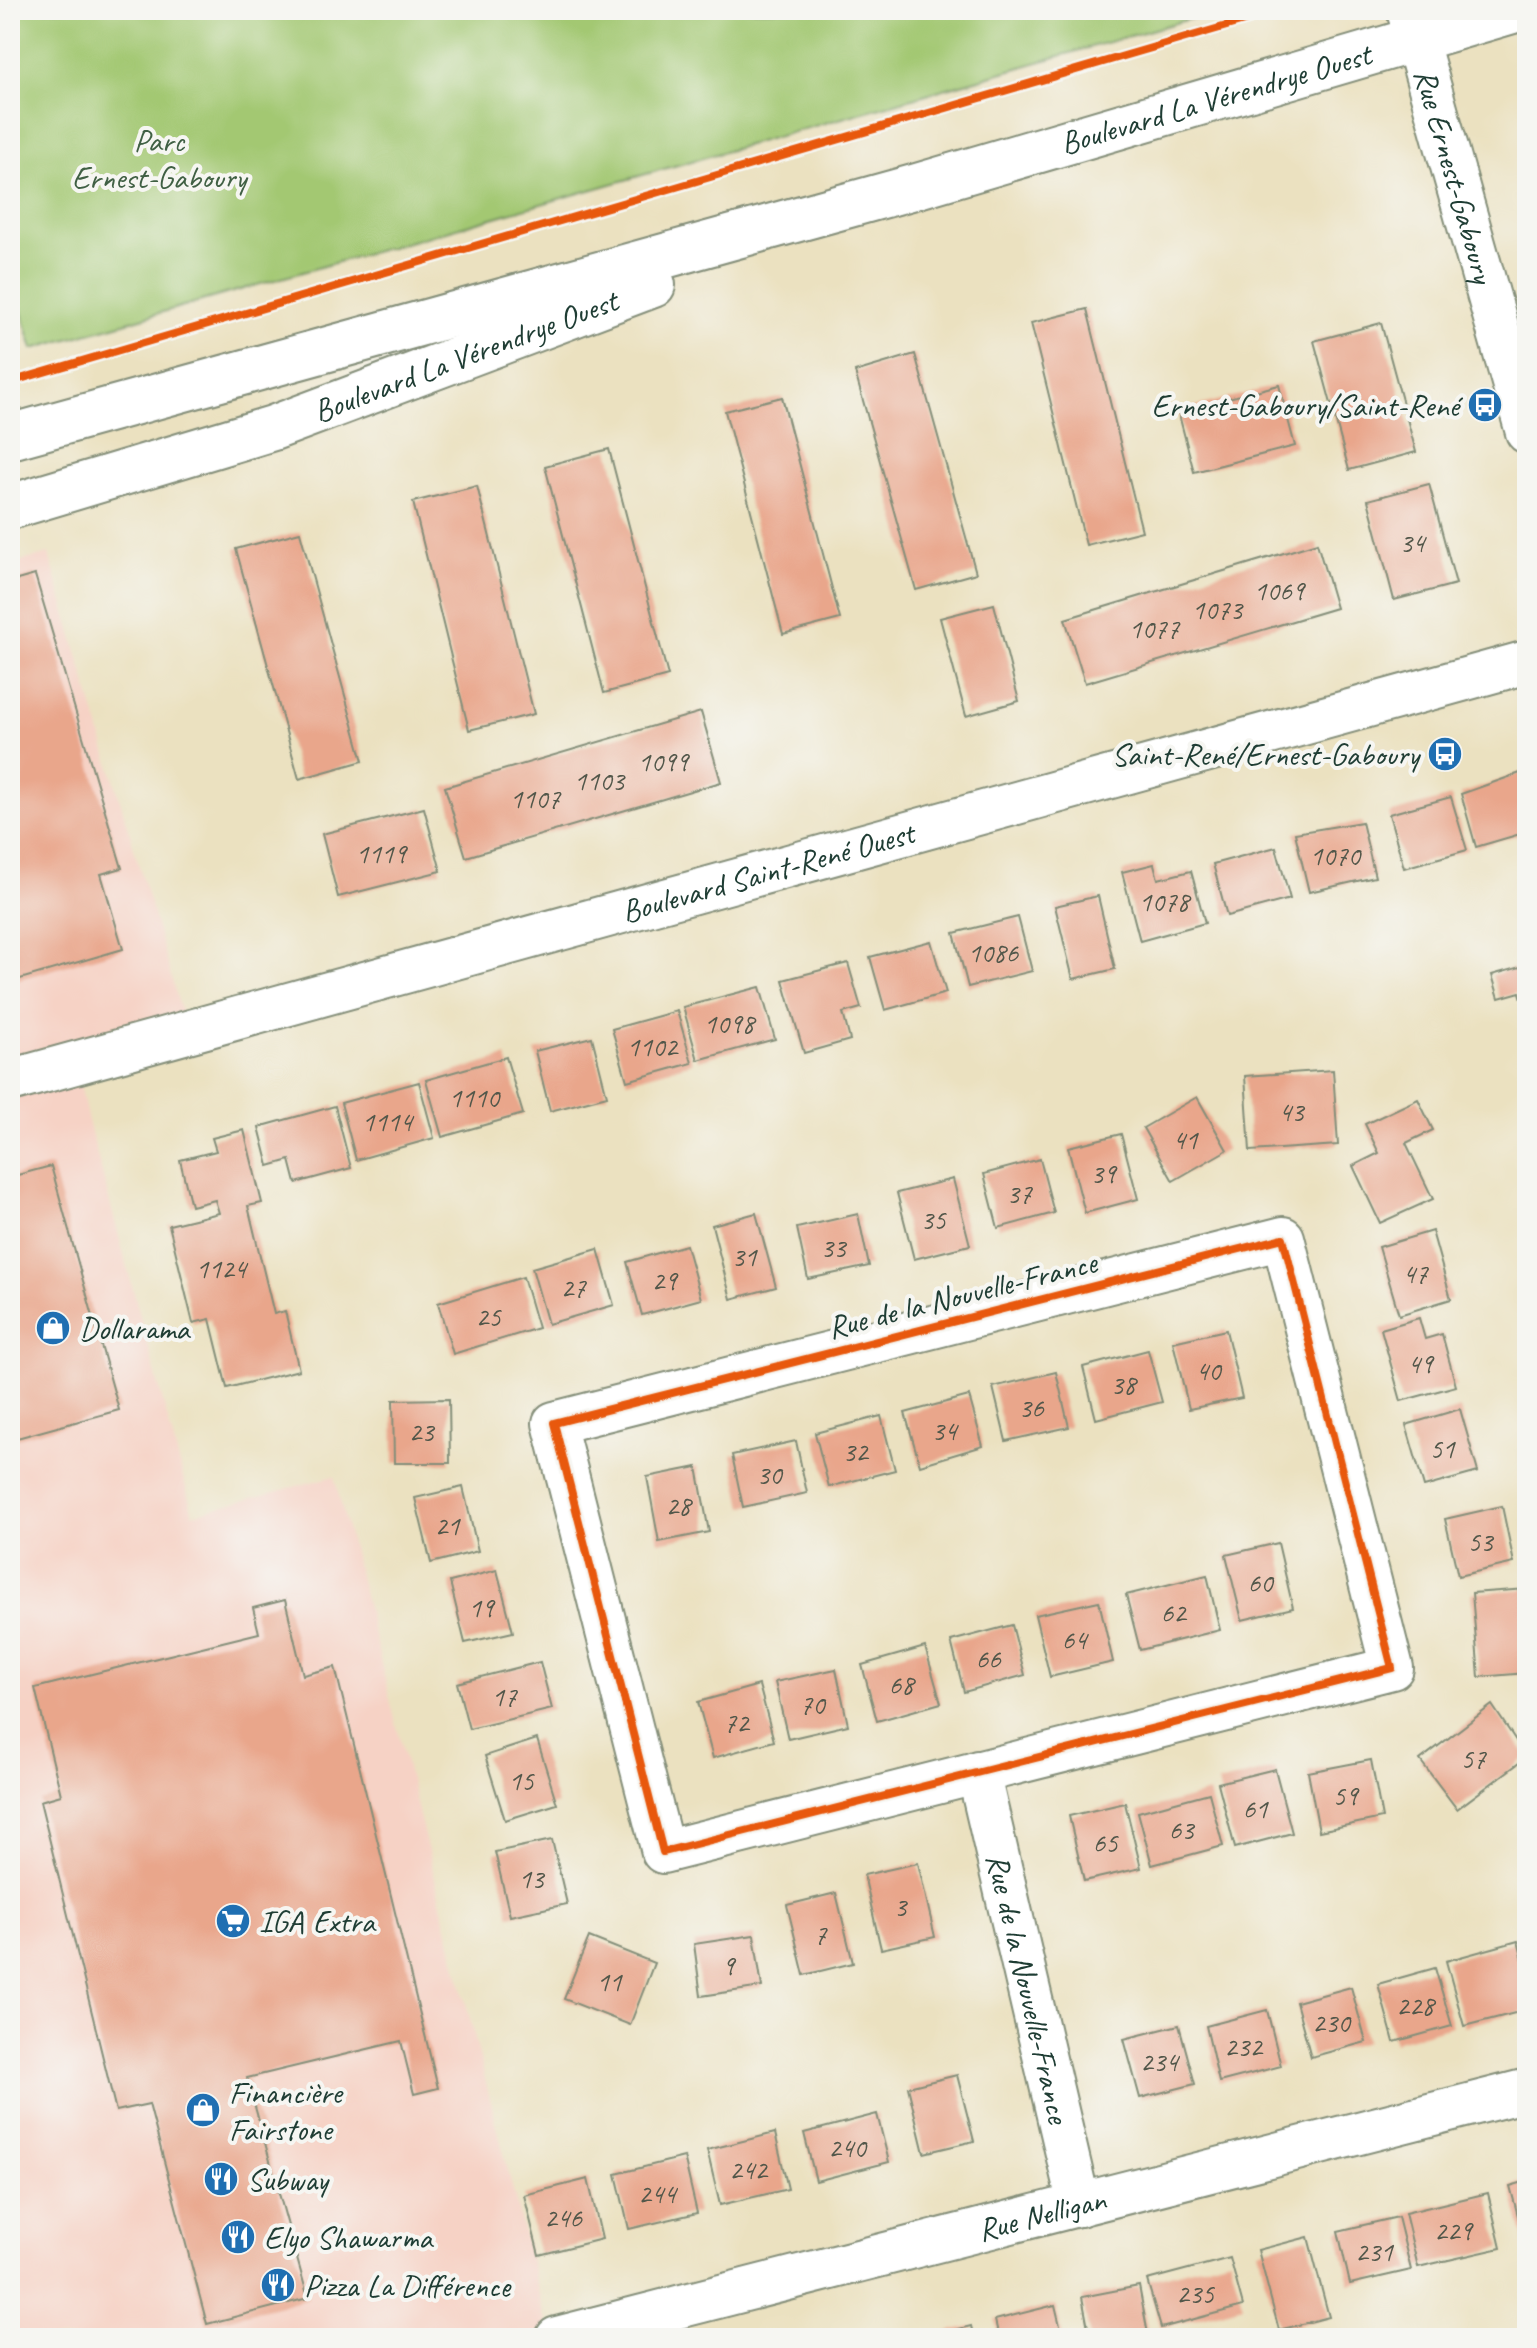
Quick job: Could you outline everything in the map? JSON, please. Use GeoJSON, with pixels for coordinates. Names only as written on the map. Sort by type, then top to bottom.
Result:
{"type":"FeatureCollection","features":[{"type":"Feature","properties":{"kind":"main road","name":"Boulevard La Vérendrye Ouest"},"geometry":{"type":"LineString","coordinates":[[10,437],[914,187],[1412,25],[1516,10]]}},
{"type":"Feature","properties":{"kind":"main road","name":"Boulevard La Vérendrye Ouest"},"geometry":{"type":"LineString","coordinates":[[10,507],[273,428],[914,187]]}},
{"type":"Feature","properties":{"kind":"street","name":"Rue Ernest-Gaboury"},"geometry":{"type":"LineString","coordinates":[[1412,25],[1527,432]]}},
{"type":"Feature","properties":{"kind":"street","name":"Boulevard Saint-René Ouest"},"geometry":{"type":"LineString","coordinates":[[10,1081],[1527,662]]}},
{"type":"Feature","properties":{"kind":"street","name":"Rue de la Nouvelle-France"},"geometry":{"type":"LineString","coordinates":[[1283,1238],[1392,1668],[978,1772],[663,1852],[554,1423],[1283,1238]]}},
{"type":"Feature","properties":{"kind":"street","name":"Rue de la Nouvelle-France"},"geometry":{"type":"LineString","coordinates":[[978,1772],[1079,2205]]}},
{"type":"Feature","properties":{"kind":"street","name":"Rue Nelligan"},"geometry":{"type":"LineString","coordinates":[[557,2338],[649,2327],[1079,2205],[1527,2090]]}},
{"type":"Feature","properties":{"kind":"shaded area"},"geometry":{"type":"Polygon","coordinates":[[[49,554],[187,1032],[76,1064],[87,1117],[193,1514],[334,1476],[550,2338],[10,2338],[10,564],[49,554]]]}},
{"type":"Feature","properties":{"kind":"green space","name":"Parc Ernest-Gaboury"},"geometry":{"type":"Polygon","coordinates":[[[10,10],[1221,10],[33,349],[10,275],[10,10]]]}},
{"type":"Feature","properties":{"kind":"building"},"geometry":{"type":"Polygon","coordinates":[[[1087,309],[1142,531],[1086,545],[1031,323],[1087,309]]]}},
{"type":"Feature","properties":{"kind":"building"},"geometry":{"type":"Polygon","coordinates":[[[1381,323],[1416,452],[1349,470],[1314,341],[1381,323]]]}},
{"type":"Feature","properties":{"kind":"building"},"geometry":{"type":"Polygon","coordinates":[[[915,354],[976,573],[916,590],[855,372],[915,354]]]}},
{"type":"Feature","properties":{"kind":"building"},"geometry":{"type":"Polygon","coordinates":[[[1279,385],[1295,446],[1194,472],[1178,411],[1279,385]]]}},
{"type":"Feature","properties":{"kind":"building"},"geometry":{"type":"Polygon","coordinates":[[[782,397],[840,619],[783,634],[725,411],[782,397]]]}},
{"type":"Feature","properties":{"kind":"building"},"geometry":{"type":"Polygon","coordinates":[[[609,449],[668,676],[604,693],[545,466],[609,449]]]}},
{"type":"Feature","properties":{"kind":"building"},"geometry":{"type":"Polygon","coordinates":[[[1429,484],[1456,584],[1394,600],[1368,500],[1429,484]]]}},
{"type":"Feature","properties":{"kind":"building"},"geometry":{"type":"Polygon","coordinates":[[[477,486],[534,714],[469,730],[413,502],[477,486]]]}},
{"type":"Feature","properties":{"kind":"building"},"geometry":{"type":"Polygon","coordinates":[[[300,532],[363,761],[299,779],[236,549],[300,532]]]}},
{"type":"Feature","properties":{"kind":"building"},"geometry":{"type":"Polygon","coordinates":[[[1317,543],[1336,608],[1085,683],[1065,619],[1317,543]]]}},
{"type":"Feature","properties":{"kind":"building"},"geometry":{"type":"Polygon","coordinates":[[[35,575],[122,868],[101,874],[123,949],[10,982],[10,582],[35,575]]]}},
{"type":"Feature","properties":{"kind":"building"},"geometry":{"type":"Polygon","coordinates":[[[994,604],[1019,701],[966,716],[940,618],[994,604]]]}},
{"type":"Feature","properties":{"kind":"building"},"geometry":{"type":"Polygon","coordinates":[[[701,712],[721,782],[466,857],[445,787],[701,712]]]}},
{"type":"Feature","properties":{"kind":"building"},"geometry":{"type":"Polygon","coordinates":[[[1526,771],[1527,832],[1476,847],[1461,794],[1526,771]]]}},
{"type":"Feature","properties":{"kind":"building"},"geometry":{"type":"Polygon","coordinates":[[[1451,797],[1467,850],[1404,868],[1389,814],[1451,797]]]}},
{"type":"Feature","properties":{"kind":"building"},"geometry":{"type":"Polygon","coordinates":[[[424,808],[441,871],[338,897],[322,834],[424,808]]]}},
{"type":"Feature","properties":{"kind":"building"},"geometry":{"type":"Polygon","coordinates":[[[1362,822],[1375,877],[1309,892],[1295,833],[1362,822]]]}},
{"type":"Feature","properties":{"kind":"building"},"geometry":{"type":"Polygon","coordinates":[[[1276,847],[1290,899],[1227,916],[1213,864],[1276,847]]]}},
{"type":"Feature","properties":{"kind":"building"},"geometry":{"type":"Polygon","coordinates":[[[1154,864],[1158,879],[1191,871],[1205,923],[1140,941],[1122,872],[1154,864]]]}},
{"type":"Feature","properties":{"kind":"building"},"geometry":{"type":"Polygon","coordinates":[[[1098,896],[1115,969],[1073,979],[1055,906],[1098,896]]]}},
{"type":"Feature","properties":{"kind":"building"},"geometry":{"type":"Polygon","coordinates":[[[1018,917],[1032,971],[968,987],[954,933],[1018,917]]]}},
{"type":"Feature","properties":{"kind":"building"},"geometry":{"type":"Polygon","coordinates":[[[931,941],[946,993],[885,1010],[870,957],[931,941]]]}},
{"type":"Feature","properties":{"kind":"building"},"geometry":{"type":"Polygon","coordinates":[[[848,963],[861,1008],[843,1013],[850,1040],[804,1053],[783,980],[848,963]]]}},
{"type":"Feature","properties":{"kind":"building"},"geometry":{"type":"Polygon","coordinates":[[[1527,965],[1526,1015],[1520,992],[1499,998],[1492,975],[1527,965]]]}},
{"type":"Feature","properties":{"kind":"building"},"geometry":{"type":"Polygon","coordinates":[[[760,987],[775,1039],[698,1060],[683,1007],[760,987]]]}},
{"type":"Feature","properties":{"kind":"building"},"geometry":{"type":"Polygon","coordinates":[[[677,1011],[692,1063],[627,1081],[612,1029],[677,1011]]]}},
{"type":"Feature","properties":{"kind":"building"},"geometry":{"type":"Polygon","coordinates":[[[592,1037],[607,1096],[550,1111],[535,1051],[592,1037]]]}},
{"type":"Feature","properties":{"kind":"building"},"geometry":{"type":"Polygon","coordinates":[[[506,1057],[523,1114],[442,1137],[426,1080],[506,1057]]]}},
{"type":"Feature","properties":{"kind":"building"},"geometry":{"type":"Polygon","coordinates":[[[1333,1070],[1338,1145],[1250,1151],[1245,1076],[1333,1070]]]}},
{"type":"Feature","properties":{"kind":"building"},"geometry":{"type":"Polygon","coordinates":[[[419,1082],[434,1138],[356,1160],[341,1103],[419,1082]]]}},
{"type":"Feature","properties":{"kind":"building"},"geometry":{"type":"Polygon","coordinates":[[[1197,1097],[1227,1150],[1173,1181],[1143,1128],[1197,1097]]]}},
{"type":"Feature","properties":{"kind":"building"},"geometry":{"type":"Polygon","coordinates":[[[1418,1099],[1433,1130],[1406,1143],[1433,1199],[1380,1223],[1353,1166],[1379,1153],[1365,1124],[1418,1099]]]}},
{"type":"Feature","properties":{"kind":"building"},"geometry":{"type":"Polygon","coordinates":[[[335,1106],[351,1168],[296,1183],[290,1160],[269,1166],[259,1127],[335,1106]]]}},
{"type":"Feature","properties":{"kind":"building"},"geometry":{"type":"Polygon","coordinates":[[[244,1130],[262,1203],[248,1206],[274,1314],[285,1311],[299,1370],[227,1388],[210,1319],[193,1323],[169,1225],[219,1213],[215,1200],[191,1206],[180,1160],[216,1151],[212,1138],[244,1130]]]}},
{"type":"Feature","properties":{"kind":"building"},"geometry":{"type":"Polygon","coordinates":[[[1121,1134],[1138,1199],[1085,1213],[1068,1147],[1121,1134]]]}},
{"type":"Feature","properties":{"kind":"building"},"geometry":{"type":"Polygon","coordinates":[[[1040,1159],[1054,1213],[998,1228],[984,1174],[1040,1159]]]}},
{"type":"Feature","properties":{"kind":"building","name":"Dollarama"},"geometry":{"type":"Polygon","coordinates":[[[51,1166],[119,1410],[10,1440],[10,1177],[51,1166]]]}},
{"type":"Feature","properties":{"kind":"building"},"geometry":{"type":"Polygon","coordinates":[[[953,1179],[970,1245],[914,1259],[897,1193],[953,1179]]]}},
{"type":"Feature","properties":{"kind":"building"},"geometry":{"type":"Polygon","coordinates":[[[756,1213],[776,1287],[731,1299],[712,1225],[756,1213]]]}},
{"type":"Feature","properties":{"kind":"building"},"geometry":{"type":"Polygon","coordinates":[[[858,1214],[869,1266],[808,1279],[797,1228],[858,1214]]]}},
{"type":"Feature","properties":{"kind":"building"},"geometry":{"type":"Polygon","coordinates":[[[1432,1231],[1451,1299],[1399,1315],[1379,1247],[1432,1231]]]}},
{"type":"Feature","properties":{"kind":"building"},"geometry":{"type":"Polygon","coordinates":[[[686,1245],[701,1299],[642,1315],[627,1262],[686,1245]]]}},
{"type":"Feature","properties":{"kind":"building"},"geometry":{"type":"Polygon","coordinates":[[[598,1249],[614,1305],[548,1324],[532,1268],[598,1249]]]}},
{"type":"Feature","properties":{"kind":"building"},"geometry":{"type":"Polygon","coordinates":[[[523,1277],[538,1328],[453,1354],[438,1303],[523,1277]]]}},
{"type":"Feature","properties":{"kind":"building"},"geometry":{"type":"Polygon","coordinates":[[[1419,1318],[1425,1339],[1442,1334],[1456,1386],[1401,1401],[1381,1329],[1419,1318]]]}},
{"type":"Feature","properties":{"kind":"building"},"geometry":{"type":"Polygon","coordinates":[[[1226,1330],[1242,1398],[1189,1409],[1173,1342],[1226,1330]]]}},
{"type":"Feature","properties":{"kind":"building"},"geometry":{"type":"Polygon","coordinates":[[[1148,1350],[1162,1402],[1096,1419],[1083,1367],[1148,1350]]]}},
{"type":"Feature","properties":{"kind":"building"},"geometry":{"type":"Polygon","coordinates":[[[1056,1372],[1069,1427],[1006,1441],[993,1387],[1056,1372]]]}},
{"type":"Feature","properties":{"kind":"building"},"geometry":{"type":"Polygon","coordinates":[[[969,1396],[983,1446],[920,1465],[905,1413],[969,1396]]]}},
{"type":"Feature","properties":{"kind":"building"},"geometry":{"type":"Polygon","coordinates":[[[449,1399],[450,1463],[394,1463],[393,1400],[449,1399]]]}},
{"type":"Feature","properties":{"kind":"building"},"geometry":{"type":"Polygon","coordinates":[[[1460,1409],[1478,1472],[1424,1487],[1406,1425],[1460,1409]]]}},
{"type":"Feature","properties":{"kind":"building"},"geometry":{"type":"Polygon","coordinates":[[[881,1416],[895,1470],[829,1487],[815,1433],[881,1416]]]}},
{"type":"Feature","properties":{"kind":"building"},"geometry":{"type":"Polygon","coordinates":[[[796,1441],[807,1493],[743,1507],[732,1455],[796,1441]]]}},
{"type":"Feature","properties":{"kind":"building"},"geometry":{"type":"Polygon","coordinates":[[[697,1467],[709,1532],[659,1542],[647,1477],[697,1467]]]}},
{"type":"Feature","properties":{"kind":"building"},"geometry":{"type":"Polygon","coordinates":[[[463,1487],[478,1551],[431,1563],[415,1498],[463,1487]]]}},
{"type":"Feature","properties":{"kind":"building"},"geometry":{"type":"Polygon","coordinates":[[[1502,1506],[1514,1563],[1458,1576],[1445,1519],[1502,1506]]]}},
{"type":"Feature","properties":{"kind":"building"},"geometry":{"type":"Polygon","coordinates":[[[1278,1543],[1293,1608],[1242,1620],[1226,1555],[1278,1543]]]}},
{"type":"Feature","properties":{"kind":"building"},"geometry":{"type":"Polygon","coordinates":[[[497,1570],[513,1632],[465,1643],[450,1582],[497,1570]]]}},
{"type":"Feature","properties":{"kind":"building"},"geometry":{"type":"Polygon","coordinates":[[[1207,1575],[1220,1630],[1140,1650],[1126,1595],[1207,1575]]]}},
{"type":"Feature","properties":{"kind":"building"},"geometry":{"type":"Polygon","coordinates":[[[1527,1589],[1527,1673],[1479,1677],[1472,1593],[1527,1589]]]}},
{"type":"Feature","properties":{"kind":"building","name":"IGA Extra"},"geometry":{"type":"Polygon","coordinates":[[[285,1600],[303,1675],[335,1667],[438,2088],[414,2094],[401,2041],[247,2078],[308,2298],[207,2324],[149,2104],[116,2111],[40,1801],[61,1795],[35,1688],[259,1633],[253,1608],[285,1600]]]}},
{"type":"Feature","properties":{"kind":"building"},"geometry":{"type":"Polygon","coordinates":[[[1099,1601],[1113,1662],[1050,1677],[1035,1615],[1099,1601]]]}},
{"type":"Feature","properties":{"kind":"building"},"geometry":{"type":"Polygon","coordinates":[[[1012,1625],[1025,1675],[964,1692],[951,1641],[1012,1625]]]}},
{"type":"Feature","properties":{"kind":"building"},"geometry":{"type":"Polygon","coordinates":[[[925,1647],[941,1703],[877,1721],[862,1665],[925,1647]]]}},
{"type":"Feature","properties":{"kind":"building"},"geometry":{"type":"Polygon","coordinates":[[[540,1662],[552,1709],[469,1729],[457,1683],[540,1662]]]}},
{"type":"Feature","properties":{"kind":"building"},"geometry":{"type":"Polygon","coordinates":[[[836,1669],[848,1725],[788,1739],[775,1682],[836,1669]]]}},
{"type":"Feature","properties":{"kind":"building"},"geometry":{"type":"Polygon","coordinates":[[[759,1685],[774,1741],[713,1758],[698,1702],[759,1685]]]}},
{"type":"Feature","properties":{"kind":"building"},"geometry":{"type":"Polygon","coordinates":[[[1492,1705],[1527,1757],[1457,1809],[1420,1760],[1492,1705]]]}},
{"type":"Feature","properties":{"kind":"building"},"geometry":{"type":"Polygon","coordinates":[[[537,1739],[557,1804],[505,1820],[485,1756],[537,1739]]]}},
{"type":"Feature","properties":{"kind":"building"},"geometry":{"type":"Polygon","coordinates":[[[1371,1760],[1382,1818],[1319,1831],[1308,1772],[1371,1760]]]}},
{"type":"Feature","properties":{"kind":"building"},"geometry":{"type":"Polygon","coordinates":[[[1275,1769],[1292,1833],[1235,1848],[1218,1783],[1275,1769]]]}},
{"type":"Feature","properties":{"kind":"building"},"geometry":{"type":"Polygon","coordinates":[[[1209,1793],[1223,1846],[1152,1865],[1138,1812],[1209,1793]]]}},
{"type":"Feature","properties":{"kind":"building"},"geometry":{"type":"Polygon","coordinates":[[[1125,1803],[1141,1868],[1084,1881],[1069,1816],[1125,1803]]]}},
{"type":"Feature","properties":{"kind":"building"},"geometry":{"type":"Polygon","coordinates":[[[552,1840],[567,1904],[510,1916],[495,1852],[552,1840]]]}},
{"type":"Feature","properties":{"kind":"building"},"geometry":{"type":"Polygon","coordinates":[[[918,1863],[935,1937],[881,1949],[864,1875],[918,1863]]]}},
{"type":"Feature","properties":{"kind":"building"},"geometry":{"type":"Polygon","coordinates":[[[836,1893],[853,1963],[804,1975],[787,1905],[836,1893]]]}},
{"type":"Feature","properties":{"kind":"building"},"geometry":{"type":"Polygon","coordinates":[[[754,1935],[762,1987],[701,1996],[694,1944],[754,1935]]]}},
{"type":"Feature","properties":{"kind":"building"},"geometry":{"type":"Polygon","coordinates":[[[589,1937],[654,1963],[630,2025],[564,1999],[589,1937]]]}},
{"type":"Feature","properties":{"kind":"building"},"geometry":{"type":"Polygon","coordinates":[[[1518,1941],[1527,1975],[1527,2010],[1464,2026],[1446,1961],[1518,1941]]]}},
{"type":"Feature","properties":{"kind":"building"},"geometry":{"type":"Polygon","coordinates":[[[1435,1968],[1452,2026],[1394,2042],[1378,1984],[1435,1968]]]}},
{"type":"Feature","properties":{"kind":"building"},"geometry":{"type":"Polygon","coordinates":[[[1351,1987],[1366,2042],[1311,2057],[1296,2002],[1351,1987]]]}},
{"type":"Feature","properties":{"kind":"building"},"geometry":{"type":"Polygon","coordinates":[[[1267,2010],[1281,2066],[1219,2082],[1206,2026],[1267,2010]]]}},
{"type":"Feature","properties":{"kind":"building"},"geometry":{"type":"Polygon","coordinates":[[[1179,2025],[1195,2084],[1140,2098],[1124,2039],[1179,2025]]]}},
{"type":"Feature","properties":{"kind":"building"},"geometry":{"type":"Polygon","coordinates":[[[957,2075],[974,2141],[924,2153],[908,2087],[957,2075]]]}},
{"type":"Feature","properties":{"kind":"building"},"geometry":{"type":"Polygon","coordinates":[[[877,2114],[889,2162],[816,2181],[804,2133],[877,2114]]]}},
{"type":"Feature","properties":{"kind":"building"},"geometry":{"type":"Polygon","coordinates":[[[775,2133],[788,2189],[720,2205],[707,2150],[775,2133]]]}},
{"type":"Feature","properties":{"kind":"building"},"geometry":{"type":"Polygon","coordinates":[[[684,2157],[697,2213],[629,2229],[616,2174],[684,2157]]]}},
{"type":"Feature","properties":{"kind":"building"},"geometry":{"type":"Polygon","coordinates":[[[588,2179],[602,2239],[539,2255],[524,2195],[588,2179]]]}},
{"type":"Feature","properties":{"kind":"building"},"geometry":{"type":"Polygon","coordinates":[[[1527,2181],[1527,2246],[1526,2246],[1510,2186],[1527,2181]]]}},
{"type":"Feature","properties":{"kind":"building"},"geometry":{"type":"Polygon","coordinates":[[[1488,2193],[1501,2248],[1418,2267],[1405,2213],[1488,2193]]]}},
{"type":"Feature","properties":{"kind":"building"},"geometry":{"type":"Polygon","coordinates":[[[1398,2217],[1411,2270],[1350,2284],[1338,2231],[1398,2217]]]}},
{"type":"Feature","properties":{"kind":"building"},"geometry":{"type":"Polygon","coordinates":[[[1308,2237],[1329,2317],[1279,2330],[1258,2250],[1308,2237]]]}},
{"type":"Feature","properties":{"kind":"building"},"geometry":{"type":"Polygon","coordinates":[[[1230,2258],[1243,2306],[1161,2328],[1147,2280],[1230,2258]]]}},
{"type":"Feature","properties":{"kind":"building"},"geometry":{"type":"Polygon","coordinates":[[[1139,2286],[1148,2334],[1090,2338],[1082,2297],[1139,2286]]]}},
{"type":"Feature","properties":{"kind":"building"},"geometry":{"type":"Polygon","coordinates":[[[1055,2305],[1063,2338],[999,2338],[995,2320],[1055,2305]]]}},
{"type":"Feature","properties":{"kind":"building"},"geometry":{"type":"Polygon","coordinates":[[[971,2326],[974,2338],[927,2338],[927,2337],[971,2326]]]}},
{"type":"Feature","properties":{"kind":"cycle path"},"geometry":{"type":"LineString","coordinates":[[10,382],[1281,10]]}},
{"type":"Feature","properties":{"kind":"cycle path"},"geometry":{"type":"LineString","coordinates":[[1283,1238],[1392,1668],[663,1852],[554,1423],[1283,1238]]}},
{"type":"Feature","properties":{"kind":"place","name":"Ernest-Gaboury/Saint-René"},"geometry":{"type":"Point","coordinates":[1485,405]}},
{"type":"Feature","properties":{"kind":"place","name":"Saint-René/Ernest-Gaboury"},"geometry":{"type":"Point","coordinates":[1445,754]}},
{"type":"Feature","properties":{"kind":"place","name":"Dollarama"},"geometry":{"type":"Point","coordinates":[53,1328]}},
{"type":"Feature","properties":{"kind":"place","name":"IGA Extra"},"geometry":{"type":"Point","coordinates":[233,1921]}},
{"type":"Feature","properties":{"kind":"place","name":"Financière Fairstone"},"geometry":{"type":"Point","coordinates":[203,2110]}},
{"type":"Feature","properties":{"kind":"place","name":"Subway"},"geometry":{"type":"Point","coordinates":[221,2179]}},
{"type":"Feature","properties":{"kind":"place","name":"Elyo Shawarma"},"geometry":{"type":"Point","coordinates":[238,2237]}},
{"type":"Feature","properties":{"kind":"place","name":"Pizza La Différence"},"geometry":{"type":"Point","coordinates":[278,2285]}}]}
